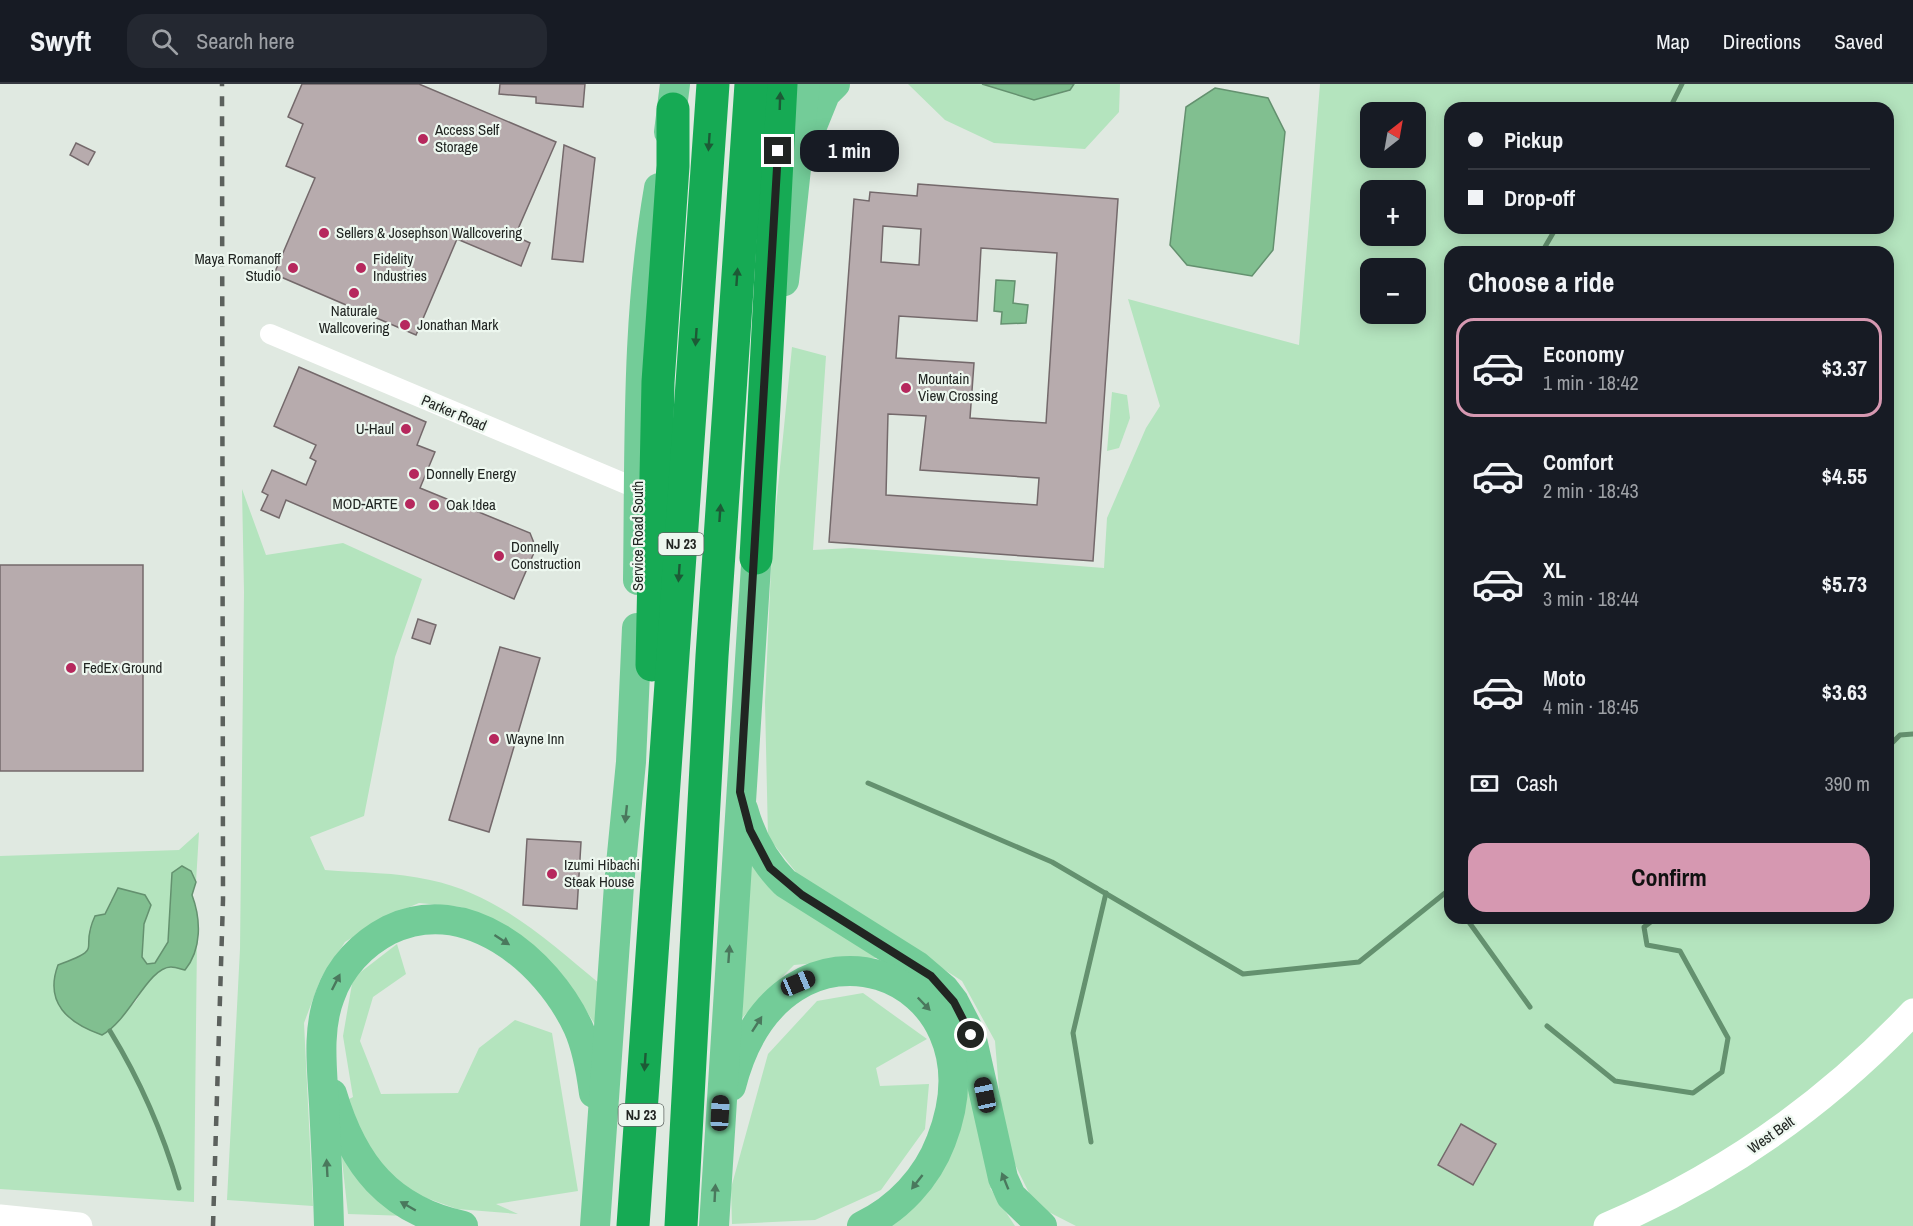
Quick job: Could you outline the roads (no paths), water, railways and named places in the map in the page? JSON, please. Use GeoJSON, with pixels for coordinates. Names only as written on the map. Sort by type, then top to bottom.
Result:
{"type":"FeatureCollection","features":[{"type":"Feature","properties":{"kind":"highway","name":"NJ 23"},"geometry":{"type":"LineString","coordinates":[[633,1226],[713,84]]}},
{"type":"Feature","properties":{"kind":"highway","name":"NJ 23"},"geometry":{"type":"LineString","coordinates":[[681,1226],[711,656],[751,84]]}},
{"type":"Feature","properties":{"kind":"highway"},"geometry":{"type":"LineString","coordinates":[[756,558],[762,405],[781,84]]}},
{"type":"Feature","properties":{"kind":"highway"},"geometry":{"type":"LineString","coordinates":[[650,1004],[647,813],[656,441],[673,166],[674,96]]}},
{"type":"Feature","properties":{"kind":"highway"},"geometry":{"type":"LineString","coordinates":[[661,1226],[685,894],[711,656]]}},
{"type":"Feature","properties":{"kind":"main road"},"geometry":{"type":"LineString","coordinates":[[714,1226],[756,558],[805,84]]}},
{"type":"Feature","properties":{"kind":"main road"},"geometry":{"type":"LineString","coordinates":[[797,178],[812,122],[825,94],[835,84]]}},
{"type":"Feature","properties":{"kind":"main road","name":"Service Road South"},"geometry":{"type":"LineString","coordinates":[[600,1170],[636,697],[643,304],[648,252],[674,96]]}},
{"type":"Feature","properties":{"kind":"main road"},"geometry":{"type":"LineString","coordinates":[[740,792],[759,849],[770,868],[785,883],[917,966],[944,988],[954,1002],[971,1035],[1003,1178],[1011,1196],[1042,1226]]}},
{"type":"Feature","properties":{"kind":"main road"},"geometry":{"type":"LineString","coordinates":[[329,1226],[322,1038],[324,1015],[338,978],[364,946],[380,935],[400,925],[423,920],[447,920],[469,924],[491,933],[519,952],[545,977],[579,1028],[592,1077],[600,1170],[595,1226]]}},
{"type":"Feature","properties":{"kind":"main road"},"geometry":{"type":"LineString","coordinates":[[717,1159],[728,1100],[740,1058],[758,1021],[770,1006],[798,983],[833,971],[853,971],[888,979],[915,995],[935,1016],[952,1059],[953,1094],[946,1129],[919,1181],[891,1208],[862,1226]]}},
{"type":"Feature","properties":{"kind":"main road","name":"West Belt"},"geometry":{"type":"LineString","coordinates":[[1607,1226],[1693,1185],[1771,1136],[1844,1078],[1913,1012]]}},
{"type":"Feature","properties":{"kind":"main road"},"geometry":{"type":"LineString","coordinates":[[322,1038],[325,1065],[337,1111],[356,1154],[370,1174],[385,1190],[421,1213],[463,1226]]}},
{"type":"Feature","properties":{"kind":"main road"},"geometry":{"type":"LineString","coordinates":[[0,1218],[79,1226]]}},
{"type":"Feature","properties":{"kind":"street","name":"Parker Road"},"geometry":{"type":"LineString","coordinates":[[270,334],[638,489]]}},
{"type":"Feature","properties":{"kind":"waterway"},"geometry":{"type":"LineString","coordinates":[[1673,102],[1682,84]]}},
{"type":"Feature","properties":{"kind":"waterway"},"geometry":{"type":"LineString","coordinates":[[1546,246],[1552,234]]}},
{"type":"Feature","properties":{"kind":"waterway"},"geometry":{"type":"LineString","coordinates":[[1894,741],[1900,735],[1913,734]]}},
{"type":"Feature","properties":{"kind":"waterway"},"geometry":{"type":"LineString","coordinates":[[868,783],[1052,862],[1243,974],[1359,962],[1444,894]]}},
{"type":"Feature","properties":{"kind":"waterway"},"geometry":{"type":"LineString","coordinates":[[1091,1142],[1073,1033],[1106,893]]}},
{"type":"Feature","properties":{"kind":"waterway"},"geometry":{"type":"LineString","coordinates":[[1470,924],[1530,1007]]}},
{"type":"Feature","properties":{"kind":"waterway"},"geometry":{"type":"LineString","coordinates":[[1547,1026],[1615,1081],[1693,1093],[1722,1072],[1728,1038],[1680,951],[1647,945],[1644,927],[1648,924]]}},
{"type":"Feature","properties":{"kind":"waterway"},"geometry":{"type":"LineString","coordinates":[[110,1031],[150,1107],[179,1188]]}},
{"type":"Feature","properties":{"kind":"railway"},"geometry":{"type":"LineString","coordinates":[[213,1226],[223,900],[222,84]]}},
{"type":"Feature","properties":{"kind":"place","name":"Access Self Storage"},"geometry":{"type":"Point","coordinates":[423,139]}},
{"type":"Feature","properties":{"kind":"place","name":"Sellers & Josephson Wallcovering"},"geometry":{"type":"Point","coordinates":[324,233]}},
{"type":"Feature","properties":{"kind":"place","name":"Maya Romanoff Studio"},"geometry":{"type":"Point","coordinates":[293,268]}},
{"type":"Feature","properties":{"kind":"place","name":"Fidelity Industries"},"geometry":{"type":"Point","coordinates":[361,268]}},
{"type":"Feature","properties":{"kind":"place","name":"Naturale Wallcovering"},"geometry":{"type":"Point","coordinates":[354,293]}},
{"type":"Feature","properties":{"kind":"place","name":"Jonathan Mark"},"geometry":{"type":"Point","coordinates":[405,325]}},
{"type":"Feature","properties":{"kind":"place","name":"Mountain View Crossing"},"geometry":{"type":"Point","coordinates":[906,388]}},
{"type":"Feature","properties":{"kind":"place","name":"U-Haul"},"geometry":{"type":"Point","coordinates":[406,429]}},
{"type":"Feature","properties":{"kind":"place","name":"Donnelly Energy"},"geometry":{"type":"Point","coordinates":[414,474]}},
{"type":"Feature","properties":{"kind":"place","name":"MOD-ARTE"},"geometry":{"type":"Point","coordinates":[410,504]}},
{"type":"Feature","properties":{"kind":"place","name":"Oak !dea"},"geometry":{"type":"Point","coordinates":[434,505]}},
{"type":"Feature","properties":{"kind":"place","name":"Donnelly Construction"},"geometry":{"type":"Point","coordinates":[499,556]}},
{"type":"Feature","properties":{"kind":"place","name":"FedEx Ground"},"geometry":{"type":"Point","coordinates":[71,668]}},
{"type":"Feature","properties":{"kind":"place","name":"Wayne Inn"},"geometry":{"type":"Point","coordinates":[494,739]}},
{"type":"Feature","properties":{"kind":"place","name":"Izumi Hibachi Steak House"},"geometry":{"type":"Point","coordinates":[552,874]}}]}
